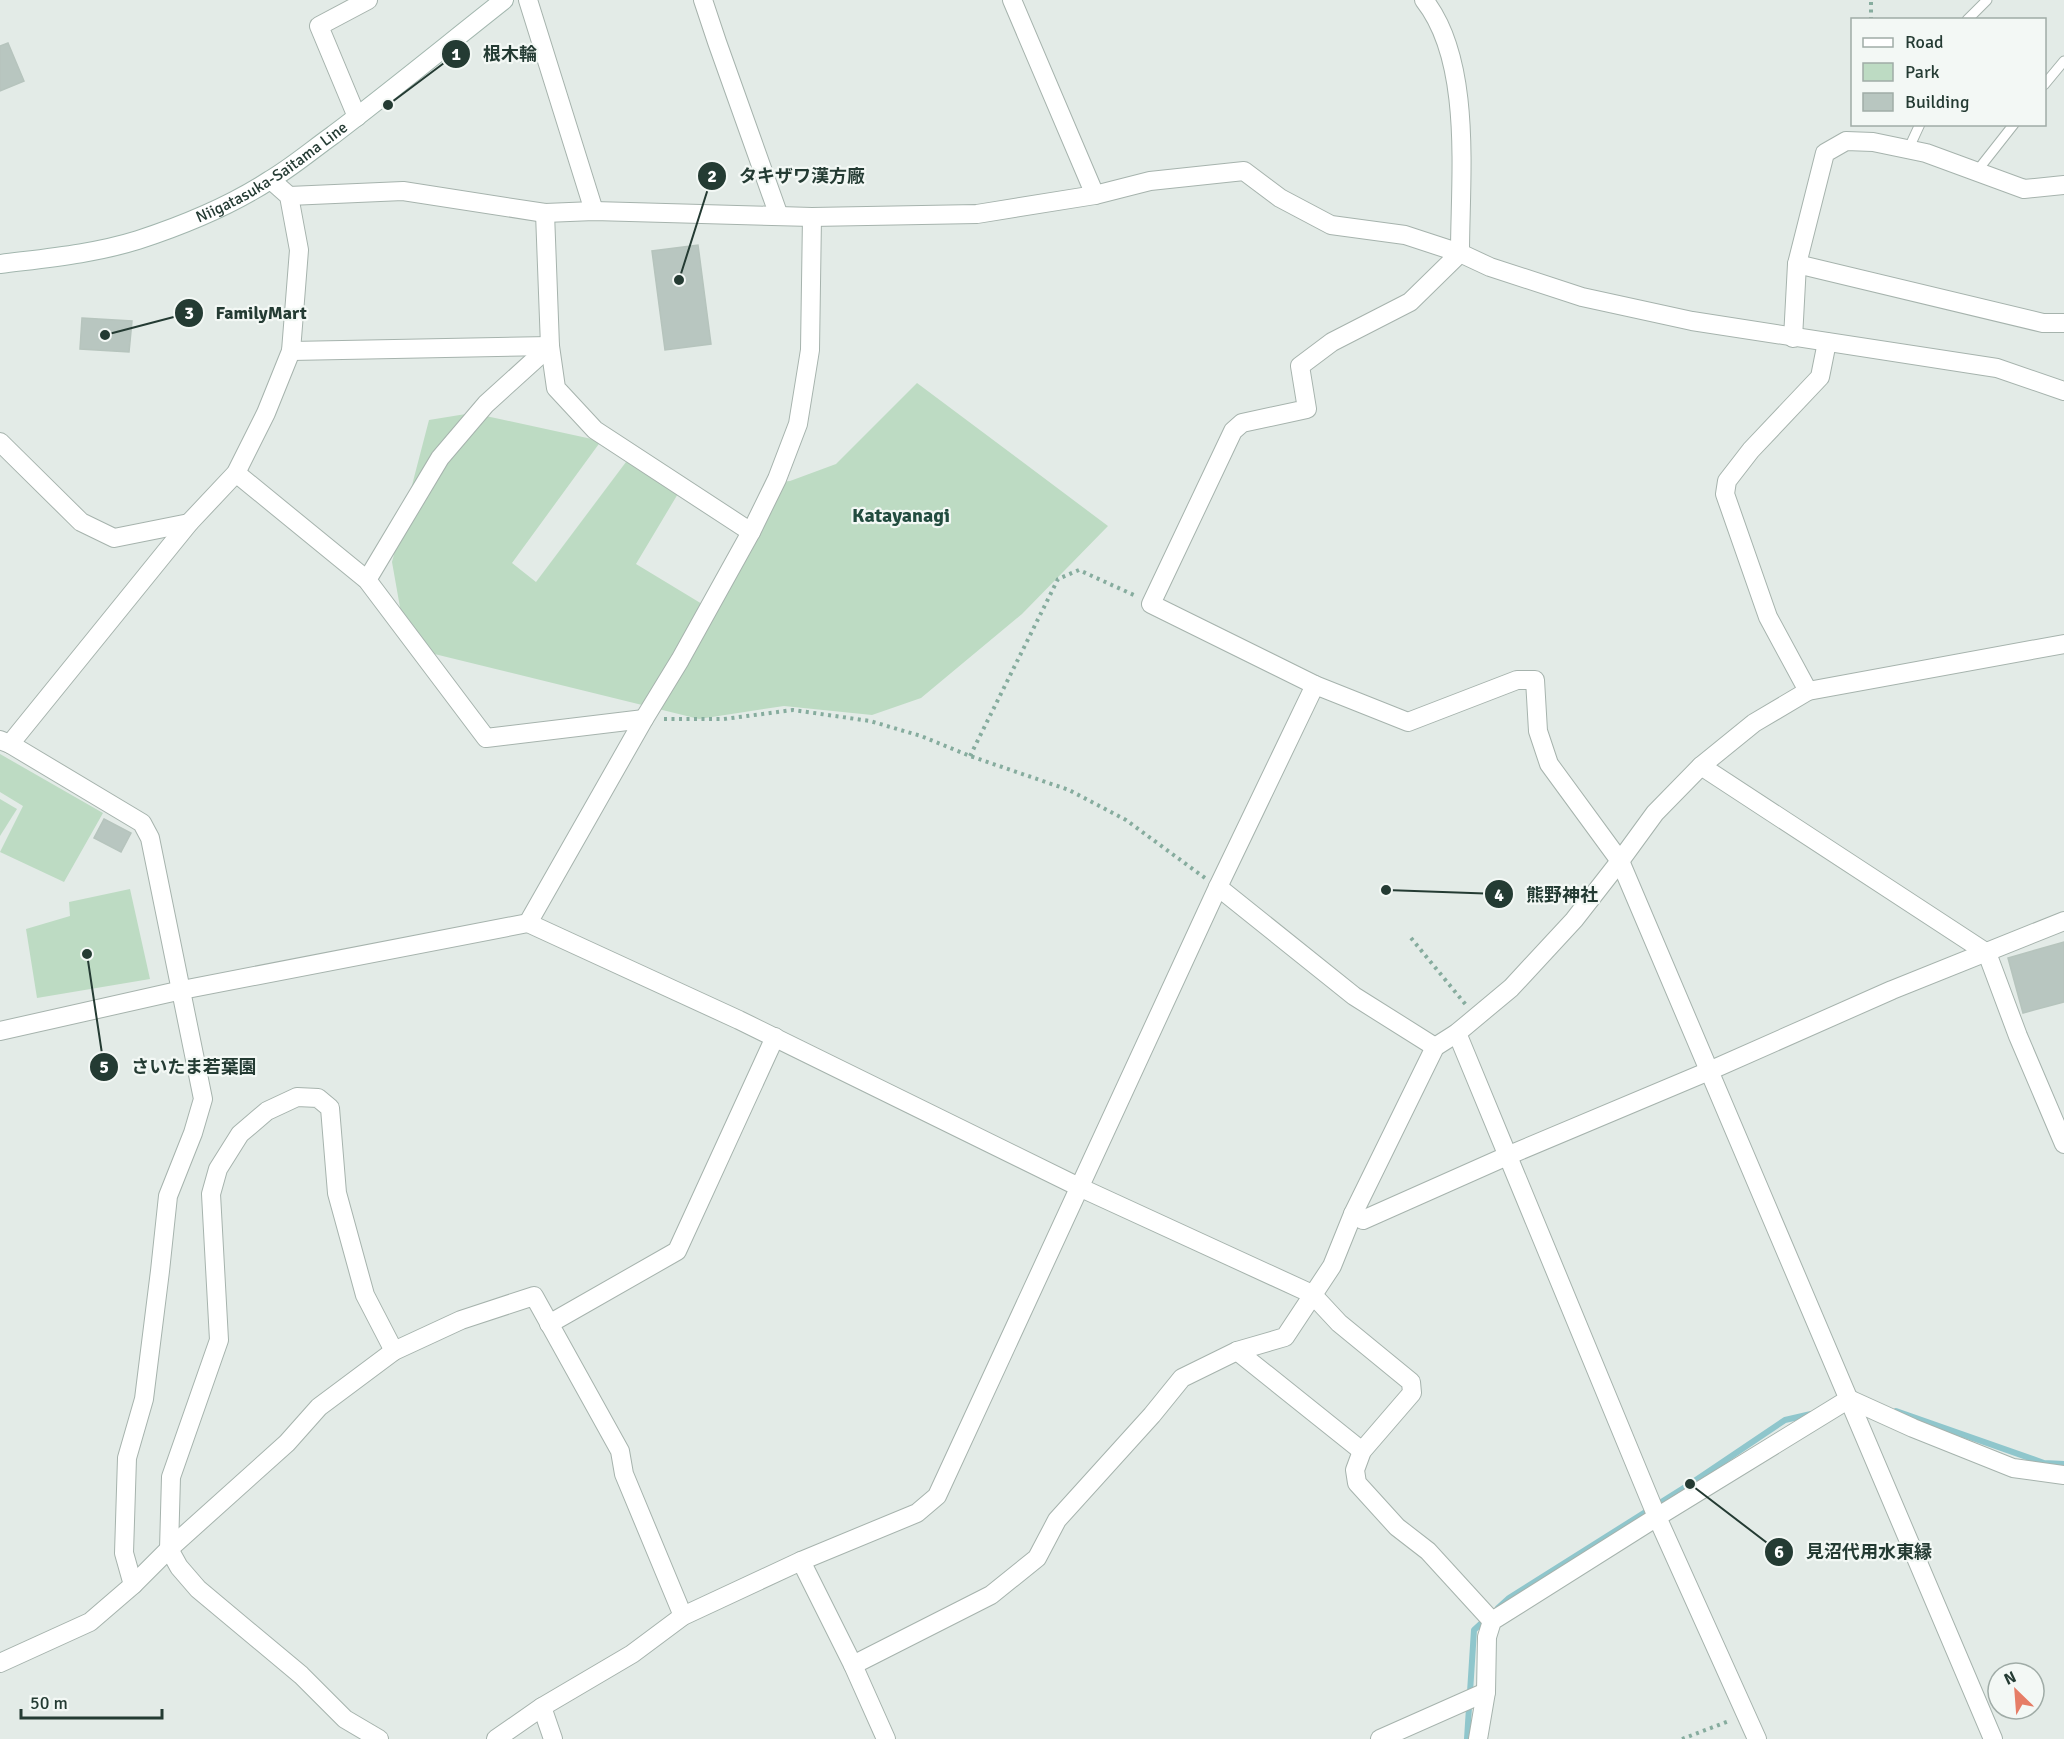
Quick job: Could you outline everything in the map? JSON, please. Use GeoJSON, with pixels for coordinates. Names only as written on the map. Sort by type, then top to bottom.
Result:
{"type":"FeatureCollection","features":[{"type":"Feature","properties":{"kind":"street"},"geometry":{"type":"LineString","coordinates":[[357,117],[319,26],[368,0]]}},
{"type":"Feature","properties":{"kind":"street","name":"Niigatasuka-Saitama Line"},"geometry":{"type":"LineString","coordinates":[[0,264],[95,252],[139,240],[230,203],[271,180],[357,117],[504,0]]}},
{"type":"Feature","properties":{"kind":"street"},"geometry":{"type":"LineString","coordinates":[[528,0],[594,211]]}},
{"type":"Feature","properties":{"kind":"street"},"geometry":{"type":"LineString","coordinates":[[703,0],[779,216]]}},
{"type":"Feature","properties":{"kind":"street"},"geometry":{"type":"LineString","coordinates":[[1012,0],[1095,195]]}},
{"type":"Feature","properties":{"kind":"street"},"geometry":{"type":"LineString","coordinates":[[1424,0],[1445,35],[1451,54],[1461,112],[1460,253],[1410,302],[1332,342],[1300,366],[1307,409],[1242,423],[1233,431],[1151,604],[1315,685],[1408,722],[1517,680],[1535,680],[1538,731],[1549,764],[1620,861],[1993,1739]]}},
{"type":"Feature","properties":{"kind":"street"},"geometry":{"type":"LineString","coordinates":[[1793,338],[1797,264],[1826,153],[1846,141],[1873,142],[1926,153],[2024,189],[2064,185]]}},
{"type":"Feature","properties":{"kind":"street"},"geometry":{"type":"LineString","coordinates":[[289,196],[403,191],[545,213],[594,211],[812,217],[977,214],[1095,195],[1150,181],[1244,171],[1280,198],[1330,225],[1405,235],[1460,253],[1490,267],[1582,297],[1692,321],[1997,368],[2064,391]]}},
{"type":"Feature","properties":{"kind":"street"},"geometry":{"type":"LineString","coordinates":[[132,1585],[124,1553],[127,1458],[144,1399],[168,1196],[193,1133],[203,1099],[150,838],[142,823],[5,742],[189,523],[236,473],[266,413],[291,351],[299,250],[289,196],[271,180]]}},
{"type":"Feature","properties":{"kind":"street"},"geometry":{"type":"LineString","coordinates":[[545,213],[550,346],[556,388],[595,430],[751,532]]}},
{"type":"Feature","properties":{"kind":"street"},"geometry":{"type":"LineString","coordinates":[[528,923],[680,660],[751,532],[777,479],[798,424],[810,350],[812,217]]}},
{"type":"Feature","properties":{"kind":"street"},"geometry":{"type":"LineString","coordinates":[[1797,264],[2043,323],[2064,323]]}},
{"type":"Feature","properties":{"kind":"street"},"geometry":{"type":"LineString","coordinates":[[1808,691],[1768,617],[1725,494],[1727,481],[1751,450],[1820,377],[1827,342]]}},
{"type":"Feature","properties":{"kind":"street"},"geometry":{"type":"LineString","coordinates":[[291,351],[550,346]]}},
{"type":"Feature","properties":{"kind":"street"},"geometry":{"type":"LineString","coordinates":[[367,580],[440,458],[486,404],[550,346]]}},
{"type":"Feature","properties":{"kind":"street"},"geometry":{"type":"LineString","coordinates":[[0,442],[81,522],[114,538],[189,523]]}},
{"type":"Feature","properties":{"kind":"street"},"geometry":{"type":"LineString","coordinates":[[236,473],[367,580],[486,738],[644,719]]}},
{"type":"Feature","properties":{"kind":"street"},"geometry":{"type":"LineString","coordinates":[[852,1665],[991,1595],[1037,1558],[1057,1520],[1152,1415],[1182,1378],[1237,1351],[1285,1337],[1332,1266],[1353,1214],[1435,1047],[1457,1033],[1511,988],[1574,920],[1655,813],[1701,766],[1754,723],[1808,691],[2064,644]]}},
{"type":"Feature","properties":{"kind":"street"},"geometry":{"type":"LineString","coordinates":[[495,1739],[542,1707],[632,1654],[683,1616],[801,1561],[916,1513],[937,1496],[1218,887],[1315,685]]}},
{"type":"Feature","properties":{"kind":"street"},"geometry":{"type":"LineString","coordinates":[[1701,766],[1987,953],[2018,1036],[2064,1144]]}},
{"type":"Feature","properties":{"kind":"street"},"geometry":{"type":"LineString","coordinates":[[1218,887],[1354,996],[1435,1047]]}},
{"type":"Feature","properties":{"kind":"street"},"geometry":{"type":"LineString","coordinates":[[1353,1214],[1363,1221],[1507,1156],[1709,1071],[1892,990],[2064,921]]}},
{"type":"Feature","properties":{"kind":"street"},"geometry":{"type":"LineString","coordinates":[[0,1030],[182,990],[528,923],[775,1037],[1079,1187],[1312,1294],[1339,1323],[1411,1382],[1412,1393],[1362,1451],[1355,1470],[1357,1483],[1397,1527],[1428,1551],[1492,1621]]}},
{"type":"Feature","properties":{"kind":"street"},"geometry":{"type":"LineString","coordinates":[[1457,1033],[1657,1517],[1747,1714],[1756,1739]]}},
{"type":"Feature","properties":{"kind":"street"},"geometry":{"type":"LineString","coordinates":[[549,1324],[677,1251],[775,1037]]}},
{"type":"Feature","properties":{"kind":"street"},"geometry":{"type":"LineString","coordinates":[[379,1739],[345,1719],[301,1675],[198,1589],[179,1567],[169,1549],[171,1477],[219,1340],[211,1194],[218,1168],[240,1134],[267,1111],[297,1097],[318,1098],[330,1108],[337,1193],[365,1295],[394,1351]]}},
{"type":"Feature","properties":{"kind":"street"},"geometry":{"type":"LineString","coordinates":[[0,1663],[90,1622],[287,1443],[319,1407],[394,1351],[461,1320],[534,1296],[620,1451],[624,1474],[683,1616]]}},
{"type":"Feature","properties":{"kind":"street"},"geometry":{"type":"LineString","coordinates":[[1237,1351],[1362,1451]]}},
{"type":"Feature","properties":{"kind":"street"},"geometry":{"type":"LineString","coordinates":[[1849,1400],[2013,1468],[2064,1475]]}},
{"type":"Feature","properties":{"kind":"street"},"geometry":{"type":"LineString","coordinates":[[1478,1739],[1486,1692],[1488,1637],[1492,1621],[1849,1400]]}},
{"type":"Feature","properties":{"kind":"street"},"geometry":{"type":"LineString","coordinates":[[801,1561],[886,1739]]}},
{"type":"Feature","properties":{"kind":"street"},"geometry":{"type":"LineString","coordinates":[[1380,1739],[1486,1692]]}},
{"type":"Feature","properties":{"kind":"street"},"geometry":{"type":"LineString","coordinates":[[542,1707],[553,1739]]}},
{"type":"Feature","properties":{"kind":"lane"},"geometry":{"type":"LineString","coordinates":[[1969,18],[1987,0]]}},
{"type":"Feature","properties":{"kind":"lane"},"geometry":{"type":"LineString","coordinates":[[2046,84],[2064,61]]}},
{"type":"Feature","properties":{"kind":"lane"},"geometry":{"type":"LineString","coordinates":[[1908,150],[1919,126]]}},
{"type":"Feature","properties":{"kind":"lane"},"geometry":{"type":"LineString","coordinates":[[1977,171],[2012,126]]}},
{"type":"Feature","properties":{"kind":"path"},"geometry":{"type":"LineString","coordinates":[[1871,0],[1871,18]]}},
{"type":"Feature","properties":{"kind":"path"},"geometry":{"type":"LineString","coordinates":[[970,756],[1058,579],[1079,570],[1151,604]]}},
{"type":"Feature","properties":{"kind":"path"},"geometry":{"type":"LineString","coordinates":[[644,719],[724,719],[793,711],[870,721],[921,736],[970,756],[1069,790],[1126,820],[1218,887]]}},
{"type":"Feature","properties":{"kind":"path"},"geometry":{"type":"LineString","coordinates":[[1412,938],[1476,1017]]}},
{"type":"Feature","properties":{"kind":"path"},"geometry":{"type":"LineString","coordinates":[[1683,1739],[1747,1714]]}},
{"type":"Feature","properties":{"kind":"green space"},"geometry":{"type":"Polygon","coordinates":[[[917,383],[1108,526],[1022,614],[921,698],[872,715],[784,706],[699,719],[414,649],[401,613],[392,562],[429,420],[472,413],[601,441],[512,563],[536,582],[629,458],[679,492],[636,564],[712,610],[779,482],[790,481],[836,464],[917,383]]]}},
{"type":"Feature","properties":{"kind":"green space"},"geometry":{"type":"Polygon","coordinates":[[[0,754],[103,813],[64,882],[0,852],[23,806],[0,792],[0,754]]]}},
{"type":"Feature","properties":{"kind":"green space"},"geometry":{"type":"Polygon","coordinates":[[[0,799],[17,809],[0,836],[0,799]]]}},
{"type":"Feature","properties":{"kind":"green space"},"geometry":{"type":"Polygon","coordinates":[[[130,889],[150,979],[37,998],[26,929],[70,916],[69,902],[130,889]]]}},
{"type":"Feature","properties":{"kind":"building"},"geometry":{"type":"Polygon","coordinates":[[[8,43],[24,81],[0,91],[0,46],[8,43]]]}},
{"type":"Feature","properties":{"kind":"building"},"geometry":{"type":"Polygon","coordinates":[[[698,245],[711,344],[665,350],[652,251],[698,245]]]}},
{"type":"Feature","properties":{"kind":"building"},"geometry":{"type":"Polygon","coordinates":[[[82,318],[132,321],[129,352],[80,349],[82,318]]]}},
{"type":"Feature","properties":{"kind":"building"},"geometry":{"type":"Polygon","coordinates":[[[104,819],[131,833],[121,852],[94,838],[104,819]]]}},
{"type":"Feature","properties":{"kind":"building"},"geometry":{"type":"Polygon","coordinates":[[[2064,942],[2064,1002],[2023,1013],[2008,958],[2064,942]]]}},
{"type":"Feature","properties":{"kind":"waterway"},"geometry":{"type":"LineString","coordinates":[[1896,1411],[2044,1463],[2064,1464]]}},
{"type":"Feature","properties":{"kind":"waterway"},"geometry":{"type":"LineString","coordinates":[[1498,1608],[1509,1598],[1690,1484],[1785,1420],[1811,1414]]}},
{"type":"Feature","properties":{"kind":"waterway"},"geometry":{"type":"LineString","coordinates":[[1467,1739],[1474,1630],[1486,1619]]}},
{"type":"Feature","properties":{"kind":"place","name":"根木輪"},"geometry":{"type":"Point","coordinates":[388,105]}},
{"type":"Feature","properties":{"kind":"place","name":"タキザワ漢方廠"},"geometry":{"type":"Point","coordinates":[679,280]}},
{"type":"Feature","properties":{"kind":"place","name":"FamilyMart"},"geometry":{"type":"Point","coordinates":[105,335]}},
{"type":"Feature","properties":{"kind":"place","name":"熊野神社"},"geometry":{"type":"Point","coordinates":[1386,890]}},
{"type":"Feature","properties":{"kind":"place","name":"さいたま若葉園"},"geometry":{"type":"Point","coordinates":[87,954]}},
{"type":"Feature","properties":{"kind":"place","name":"見沼代用水東縁"},"geometry":{"type":"Point","coordinates":[1690,1484]}},
{"type":"Feature","properties":{"kind":"district","name":"Katayanagi"},"geometry":{"type":"Point","coordinates":[901,515]}}]}
